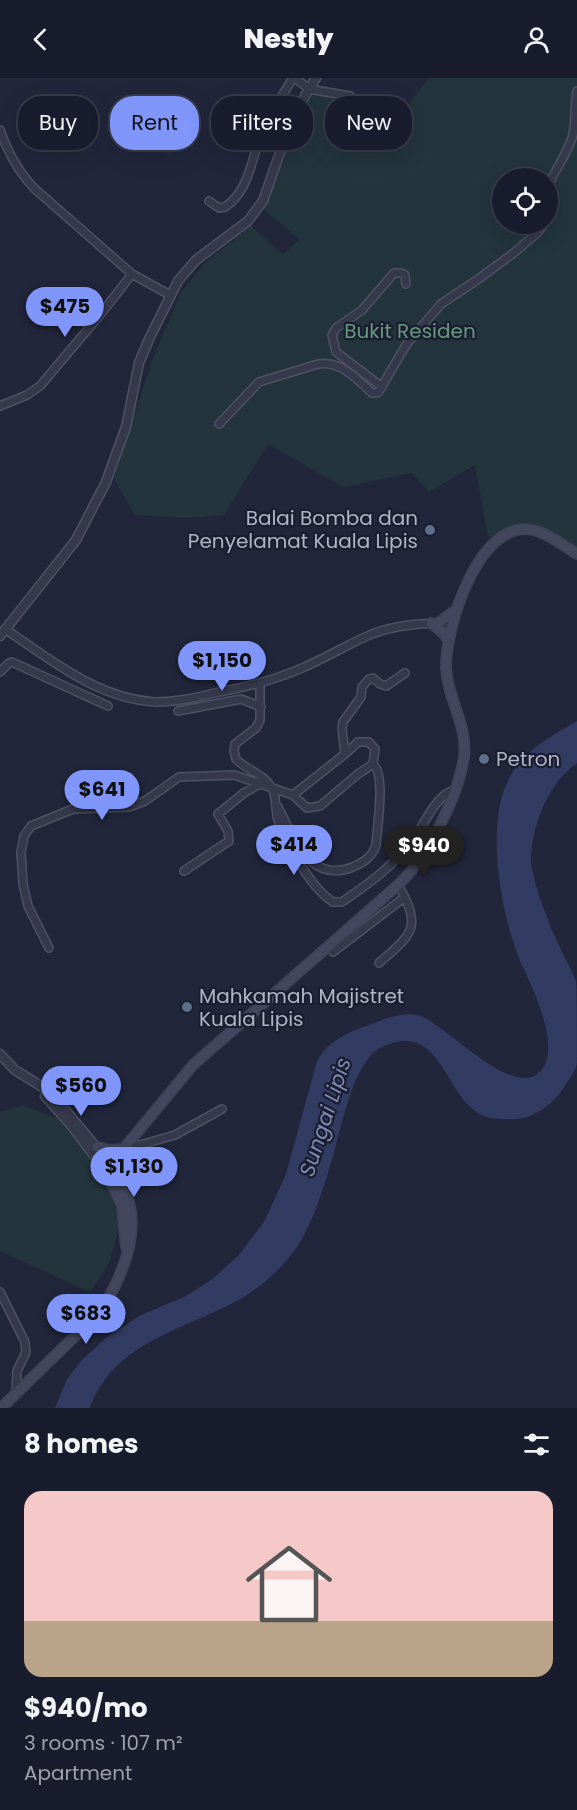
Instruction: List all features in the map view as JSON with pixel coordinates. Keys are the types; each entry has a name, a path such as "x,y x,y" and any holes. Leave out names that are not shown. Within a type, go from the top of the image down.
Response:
{"main road":[{"path":"111,1182 109,1172 111,1164 193,1065 398,885 424,854 454,790 464,757 465,744 447,677 449,641 457,609 480,559 497,541 522,529 539,532 577,554"},
{"path":"449,641 434,623 457,609"},
{"path":"97,1147 110,1150 126,1146"},
{"path":"1,1408 100,1311 112,1292 132,1238 125,1175 126,1146"},
{"path":"96,1158 111,1164 129,1202"},
{"path":"96,1158 122,1205 126,1253"}],"street":[{"path":"209,201 219,208 225,207 239,192 264,129 294,78 309,89 350,96"},
{"path":"316,78 293,120 258,210 241,227 190,265 170,295 140,363 126,427 106,482 75,540 2,633 97,687 129,698 158,702 260,684 299,670 374,634 406,625 453,623"},
{"path":"558,171 571,141 577,91"},
{"path":"0,130 22,176 56,210 132,274 170,295"},
{"path":"219,424 259,382 325,362 335,364 374,394 378,393 406,345 441,304 515,252 536,234"},
{"path":"382,387 336,352 332,335 336,328 362,310 394,273 405,275 406,284"},
{"path":"0,406 27,395 40,386 132,274"},
{"path":"0,672 12,662 108,706"},
{"path":"345,754 343,722 362,695 362,687 371,678 383,686 390,685 405,673"},
{"path":"260,684 260,720 256,728 235,744 234,751 238,762 260,776 272,788 278,818 285,837 312,881 329,899 338,902 390,867 443,796 454,790"},
{"path":"178,711 241,699 261,707"},
{"path":"276,803 300,849 311,862 327,871 339,871 356,866 370,857 376,845 380,781 374,764 375,749 369,742 358,742 293,795"},
{"path":"49,948 28,906 23,884 21,852 24,836 31,826 73,809 129,807 145,801 179,777 234,775 293,795 307,808 320,807 358,774 374,764"},
{"path":"184,871 229,841 228,831 218,814 244,793 260,784"},
{"path":"379,963 410,934 412,917 398,885"},
{"path":"333,952 405,897"},
{"path":"0,1054 15,1070 44,1088 111,1164"},
{"path":"40,1086 40,1090 96,1158"},
{"path":"126,1146 140,1145 174,1135 222,1109"},
{"path":"0,1292 25,1342 26,1352 17,1371 16,1393"}],"green space":[{"name":"Bukit Residen","path":"429,78 577,78 577,551 529,523 488,538 475,465 429,492 411,473 343,487 268,444 224,515 186,518 135,515 114,479 152,361 180,294 204,264 251,226 283,254 299,239 264,210 288,150 313,150 313,94 335,95 325,96 325,150 412,150 412,100"},
{"path":"154,150 171,150 171,153"},
{"path":"23,1105 62,1120 104,1173 121,1208 118,1233 109,1263 90,1292 0,1251 0,1112"}],"water":[{"name":"Sungai Lipis","path":"577,721 577,763 561,778 545,802 535,828 531,854 534,880 554,935 576,981 577,1062 559,1095 535,1114 524,1118 488,1117 469,1105 430,1051 417,1043 402,1041 382,1047 371,1055 354,1086 315,1212 302,1239 284,1264 260,1286 242,1298 150,1342 131,1354 114,1369 101,1386 90,1408 55,1408 67,1379 82,1360 107,1337 141,1315 186,1296 211,1280 238,1256 264,1222 286,1174 317,1061 325,1049 337,1040 356,1029 406,1014 420,1016 432,1023 503,1072 520,1078 534,1076 545,1064 548,1054 546,1028 514,945 502,896 498,870 498,818 503,795 517,766 540,744"}],"place":[{"name":"Balai Bomba dan Penyelamat Kuala Lipis","path":"430,530"},
{"name":"Petron","path":"484,759"},
{"name":"Mahkamah Majistret Kuala Lipis","path":"187,1007"}]}
